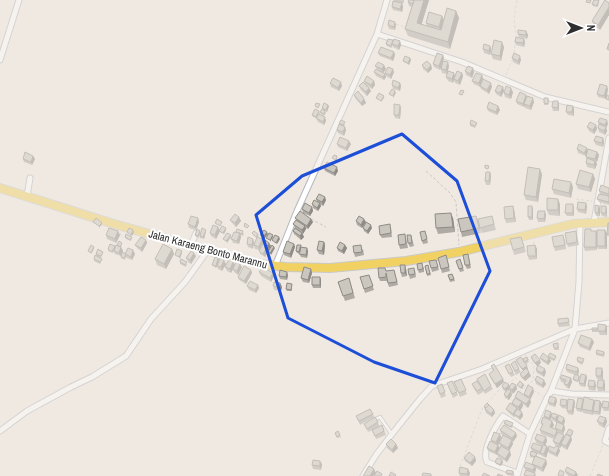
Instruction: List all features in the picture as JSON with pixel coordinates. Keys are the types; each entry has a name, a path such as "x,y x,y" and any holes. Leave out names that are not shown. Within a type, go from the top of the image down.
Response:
{"main road":[{"name":"Jalan Karaeng Bonto Marannu","path":"0,188 114,224 250,262 275,266 321,268 406,261 459,252 580,223 609,222"}],"street":[{"path":"0,60 20,0"},
{"path":"275,266 297,211 377,34 387,0"},
{"path":"377,34 462,62 545,97 609,112"},
{"path":"594,222 609,138"},
{"path":"27,196 30,178"},
{"path":"530,434 503,416 492,433 485,458 487,462 517,474 530,434 547,398 552,391 575,330 579,282 580,223"},
{"path":"191,245 196,233"},
{"path":"0,431 27,410 59,392 92,377 126,356 151,319 185,282 208,250"},
{"path":"363,476 376,455 392,434 432,386 482,369 575,330 609,323"},
{"path":"552,391 572,394 609,395"},
{"path":"607,442 609,428"}],"lane":[{"path":"370,422 380,417 392,434"},
{"path":"381,427 386,425"}],"path":[{"path":"514,53 516,35 514,19 517,0"},
{"path":"394,23 405,27"},
{"path":"505,80 512,60"},
{"path":"353,88 364,97"},
{"path":"426,171 450,193 456,202 459,252"},
{"path":"576,199 597,202"},
{"path":"308,218 326,228"},
{"path":"511,405 518,393 533,381 534,366 522,351"},
{"path":"460,476 459,469 482,409 500,388 516,378 526,386"},
{"path":"533,390 547,398"},
{"path":"590,476 607,442"},
{"path":"390,476 393,471"}],"highlighted area":[{"path":"402,134 457,181 490,271 435,383 374,362 288,318 256,215 302,176"}],"building":[{"path":"409,0 414,0 413,4 408,2"},
{"path":"414,0 424,0 417,23 441,30 447,8 456,11 448,42 405,29"},
{"path":"587,0 591,0 590,3 586,2"},
{"path":"594,0 599,0 597,6 592,4"},
{"path":"605,0 609,3 609,7 598,25 592,21"},
{"path":"393,1 402,3 400,9 392,7"},
{"path":"429,12 442,16 439,27 426,23"},
{"path":"389,20 395,22 394,27 388,25"},
{"path":"518,30 526,31 526,35 518,34"},
{"path":"516,37 524,39 523,43 515,42"},
{"path":"388,39 393,40 391,46 386,44"},
{"path":"394,39 400,41 398,46 392,44"},
{"path":"494,40 502,42 500,56 491,54"},
{"path":"484,44 490,46 489,51 483,49"},
{"path":"381,47 394,52 391,58 378,53"},
{"path":"437,53 443,55 439,66 433,64"},
{"path":"514,53 520,56 518,61 512,58"},
{"path":"405,56 410,58 408,63 403,61"},
{"path":"427,61 431,65 427,70 422,65"},
{"path":"443,61 448,62 446,70 441,69"},
{"path":"378,62 384,65 382,69 375,66"},
{"path":"468,66 473,68 470,74 465,71"},
{"path":"388,67 393,69 390,75 385,73"},
{"path":"376,69 385,74 383,77 374,72"},
{"path":"448,71 454,73 452,79 446,77"},
{"path":"457,71 462,73 458,81 454,79"},
{"path":"476,73 482,75 479,83 472,81"},
{"path":"367,76 374,81 371,85 364,81"},
{"path":"333,78 341,82 338,88 330,83"},
{"path":"483,79 491,83 487,90 480,86"},
{"path":"393,80 400,83 398,88 392,85"},
{"path":"363,82 369,88 366,92 359,86"},
{"path":"600,84 607,86 604,96 597,94"},
{"path":"498,85 503,87 500,93 495,91"},
{"path":"506,86 511,88 509,95 504,93"},
{"path":"392,89 395,91 393,96 389,94"},
{"path":"461,90 464,91 462,95 459,94"},
{"path":"358,91 364,99 361,103 354,95"},
{"path":"520,92 526,95 523,104 516,101"},
{"path":"379,93 384,96 381,101 376,98"},
{"path":"607,95 609,96 609,100 606,99"},
{"path":"527,96 533,98 530,106 524,104"},
{"path":"544,98 548,98 548,104 544,103"},
{"path":"553,101 558,101 558,108 552,107"},
{"path":"489,102 498,106 496,112 487,108"},
{"path":"316,103 320,104 318,108 315,106"},
{"path":"324,103 328,105 326,110 322,108"},
{"path":"394,104 400,105 399,115 394,115"},
{"path":"567,105 573,106 572,112 566,112"},
{"path":"315,109 319,111 316,117 312,115"},
{"path":"322,109 325,111 324,114 320,112"},
{"path":"319,114 325,117 323,122 316,118"},
{"path":"600,118 607,120 605,125 598,122"},
{"path":"341,120 345,122 343,125 339,123"},
{"path":"471,120 477,123 475,126 470,124"},
{"path":"590,122 596,125 593,130 587,127"},
{"path":"339,124 345,127 343,132 337,130"},
{"path":"599,124 606,127 604,131 598,128"},
{"path":"596,136 603,138 602,143 594,141"},
{"path":"340,137 349,141 346,148 337,144"},
{"path":"579,144 587,148 584,153 577,149"},
{"path":"588,149 597,152 595,159 586,157"},
{"path":"25,152 33,156 31,162 23,159"},
{"path":"334,155 337,156 336,160 332,158"},
{"path":"587,158 595,161 594,165 586,163"},
{"path":"327,162 337,167 334,173 324,168"},
{"path":"485,165 489,166 488,169 485,168"},
{"path":"528,167 540,169 536,197 524,195"},
{"path":"580,170 593,174 589,187 576,184"},
{"path":"486,172 490,172 489,181 485,181"},
{"path":"554,179 571,182 569,193 552,189"},
{"path":"601,185 609,188 609,194 599,191"},
{"path":"319,194 325,197 322,202 316,199"},
{"path":"599,194 609,196 609,202 597,199"},
{"path":"547,198 558,199 558,210 547,210"},
{"path":"314,200 320,203 317,208 312,204"},
{"path":"578,202 586,203 585,210 577,209"},
{"path":"305,203 312,207 309,213 302,209"},
{"path":"566,204 573,204 573,213 565,213"},
{"path":"595,205 599,206 598,213 595,213"},
{"path":"513,206 514,218 505,219 504,207"},
{"path":"528,206 532,206 532,217 528,217"},
{"path":"601,206 606,206 606,213 601,213"},
{"path":"300,211 311,219 307,226 295,218"},
{"path":"538,211 545,211 544,219 537,218"},
{"path":"451,213 453,227 436,228 435,214"},
{"path":"235,214 239,217 235,223 230,220"},
{"path":"191,216 198,218 195,227 188,224"},
{"path":"359,216 364,219 361,225 356,221"},
{"path":"476,216 479,228 461,232 458,219"},
{"path":"492,216 494,224 480,228 478,219"},
{"path":"96,218 102,223 99,226 93,222"},
{"path":"217,219 222,222 220,226 215,223"},
{"path":"296,220 305,226 302,230 293,224"},
{"path":"366,222 371,225 367,231 363,228"},
{"path":"245,223 249,226 247,228 244,226"},
{"path":"608,223 609,235 607,235"},
{"path":"390,224 391,233 380,235 379,226"},
{"path":"213,225 218,227 215,235 210,233"},
{"path":"222,226 226,228 223,233 219,231"},
{"path":"109,228 118,231 115,239 106,235"},
{"path":"129,228 133,230 131,235 127,232"},
{"path":"202,228 206,230 203,237 200,236"},
{"path":"295,228 302,233 300,236 293,231"},
{"path":"197,229 200,231 198,236 195,235"},
{"path":"237,229 243,231 242,234 236,232"},
{"path":"585,229 596,231 596,247 584,247"},
{"path":"264,230 267,232 263,237 260,235"},
{"path":"597,230 605,230 605,246 597,246"},
{"path":"254,231 258,234 256,237 252,233"},
{"path":"425,231 427,239 422,241 420,232"},
{"path":"576,231 577,242 567,244 565,233"},
{"path":"234,232 240,233 237,241 231,239"},
{"path":"227,233 231,235 226,241 223,239"},
{"path":"269,233 273,235 270,240 266,238"},
{"path":"126,234 132,237 130,240 125,237"},
{"path":"405,234 406,244 399,245 398,235"},
{"path":"275,235 279,237 276,243 272,240"},
{"path":"407,235 411,235 412,243 408,243"},
{"path":"563,235 565,245 554,247 552,237"},
{"path":"141,237 146,240 141,248 135,245"},
{"path":"248,237 253,239 252,245 247,244"},
{"path":"257,237 262,239 259,247 254,245"},
{"path":"521,237 524,247 513,250 510,239"},
{"path":"265,240 269,243 263,254 259,251"},
{"path":"119,241 122,243 120,247 117,245"},
{"path":"287,241 294,244 290,254 283,252"},
{"path":"319,241 324,242 322,251 317,250"},
{"path":"340,242 345,245 342,251 337,248"},
{"path":"110,244 115,246 112,252 108,249"},
{"path":"163,244 172,249 164,264 155,259"},
{"path":"91,245 94,247 91,253 88,251"},
{"path":"116,245 121,247 119,253 114,251"},
{"path":"272,245 274,247 270,253 268,252"},
{"path":"297,245 301,245 300,252 296,251"},
{"path":"361,245 362,252 354,253 353,246"},
{"path":"535,245 536,256 528,256 527,246"},
{"path":"300,247 307,248 306,255 299,254"},
{"path":"128,248 133,250 131,257 125,254"},
{"path":"98,249 103,252 101,256 96,254"},
{"path":"177,249 182,251 179,257 175,255"},
{"path":"191,251 194,253 190,260 186,258"},
{"path":"122,252 126,254 124,258 121,257"},
{"path":"468,254 470,265 465,265 463,255"},
{"path":"95,255 102,259 100,262 94,259"},
{"path":"446,255 449,267 441,269 438,258"},
{"path":"215,257 218,258 216,266 212,265"},
{"path":"220,258 224,260 221,267 217,266"},
{"path":"181,259 187,262 185,265 180,262"},
{"path":"229,259 233,262 230,269 225,267"},
{"path":"460,259 463,268 459,269 456,261"},
{"path":"436,260 438,267 431,268 429,261"},
{"path":"236,262 240,264 237,271 233,269"},
{"path":"422,263 423,269 418,270 417,264"},
{"path":"400,265 405,265 405,273 401,273"},
{"path":"428,265 430,274 427,274 425,266"},
{"path":"244,266 251,270 244,281 238,277"},
{"path":"263,267 273,273 270,278 259,272"},
{"path":"304,267 311,269 308,280 301,278"},
{"path":"378,268 385,268 386,271 394,270 397,282 388,283 386,273 386,277 379,278"},
{"path":"414,268 415,274 409,275 408,269"},
{"path":"280,270 287,272 286,277 279,276"},
{"path":"452,274 454,279 450,280 448,275"},
{"path":"369,275 373,286 364,289 360,277"},
{"path":"312,277 320,277 320,285 312,285"},
{"path":"349,278 353,293 343,296 338,282"},
{"path":"250,281 258,285 255,290 247,286"},
{"path":"274,282 280,283 279,288 273,286"},
{"path":"287,283 292,284 291,290 286,289"},
{"path":"568,318 569,322 558,324 558,319"},
{"path":"598,324 606,325 605,331 598,331"},
{"path":"581,335 592,339 589,348 578,343"},
{"path":"558,343 558,348 554,348 553,344"},
{"path":"597,350 604,352 603,355 596,353"},
{"path":"543,353 549,358 547,362 540,358"},
{"path":"550,353 556,356 554,360 548,356"},
{"path":"535,354 540,360 535,363 531,357"},
{"path":"521,357 527,366 522,369 516,360"},
{"path":"527,357 528,360 524,362 523,359"},
{"path":"578,357 584,359 582,363 577,360"},
{"path":"515,361 519,369 515,371 511,364"},
{"path":"494,364 503,379 495,384 489,374 494,370 491,366"},
{"path":"509,364 513,372 509,374 505,366"},
{"path":"567,364 578,368 577,372 566,369"},
{"path":"538,365 545,369 542,373 536,370"},
{"path":"526,368 529,372 523,378 520,374"},
{"path":"596,368 602,368 601,376 596,376"},
{"path":"485,374 491,386 484,391 477,379"},
{"path":"575,374 579,376 578,381 573,379"},
{"path":"581,374 586,375 584,384 579,383"},
{"path":"562,375 571,378 568,385 564,384 566,380 560,378"},
{"path":"537,376 544,380 542,385 535,380"},
{"path":"461,379 466,390 459,393 454,382"},
{"path":"589,380 595,381 594,387 588,386"},
{"path":"598,380 604,380 603,388 597,387"},
{"path":"452,381 457,392 452,394 447,383"},
{"path":"477,381 482,388 477,391 472,384"},
{"path":"520,381 523,384 521,388 517,385"},
{"path":"505,382 509,385 505,389 502,386"},
{"path":"512,383 516,385 512,390 509,387"},
{"path":"442,384 445,392 440,394 437,386"},
{"path":"528,385 533,388 529,397 524,394"},
{"path":"508,389 511,391 507,397 504,394"},
{"path":"518,391 530,399 526,404 515,397"},
{"path":"550,396 556,398 554,404 548,402"},
{"path":"584,397 594,400 592,411 582,409"},
{"path":"515,398 522,402 518,407 512,403"},
{"path":"578,398 583,399 581,409 576,408"},
{"path":"561,399 567,400 566,406 560,405"},
{"path":"568,399 574,400 572,411 567,411"},
{"path":"595,400 600,401 599,412 593,411"},
{"path":"603,401 609,402 608,408 602,407"},
{"path":"487,403 489,405 486,408 484,407"},
{"path":"510,403 517,408 513,414 506,409"},
{"path":"489,405 494,410 491,414 485,409"},
{"path":"370,409 373,414 359,421 356,416"},
{"path":"517,409 522,412 519,417 514,414"},
{"path":"546,410 551,412 549,418 544,416"},
{"path":"553,413 558,415 555,419 551,416"},
{"path":"559,415 564,418 562,423 557,420"},
{"path":"600,416 606,418 603,424 597,421"},
{"path":"375,417 378,422 367,429 364,424"},
{"path":"543,417 552,421 550,427 557,430 555,436 540,430 543,424 541,423"},
{"path":"506,420 513,423 511,427 504,423"},
{"path":"557,422 564,425 562,431 555,428"},
{"path":"382,425 384,431 375,436 372,430"},
{"path":"504,425 516,433 512,438 500,430"},
{"path":"569,429 573,431 571,436 566,434"},
{"path":"338,431 340,435 337,437 335,433"},
{"path":"494,432 500,434 496,442 491,440"},
{"path":"558,432 564,435 559,444 553,441"},
{"path":"537,434 546,437 543,443 535,439"},
{"path":"566,434 571,437 566,446 561,444"},
{"path":"503,435 512,440 508,448 499,443"},
{"path":"391,439 396,444 392,450 386,444"},
{"path":"490,441 498,445 495,452 487,448"},
{"path":"533,443 542,446 540,452 531,448"},
{"path":"543,445 547,446 544,454 540,453"},
{"path":"501,446 510,451 505,459 497,453"},
{"path":"549,446 554,448 556,446 559,447 556,454 548,450"},
{"path":"531,451 537,453 535,457 530,455"},
{"path":"469,452 475,457 470,463 464,458"},
{"path":"535,456 546,460 542,468 532,464"},
{"path":"497,458 502,460 500,465 495,462"},
{"path":"313,460 320,461 320,466 312,465"},
{"path":"526,462 535,466 533,470 524,467"},
{"path":"369,466 374,469 370,476 363,476"},
{"path":"460,467 468,469 467,474 459,473"},
{"path":"567,467 576,472 574,476 565,471"},
{"path":"507,470 513,471 513,474 506,473"},
{"path":"526,470 535,473 534,476 524,475"},
{"path":"560,470 564,472 563,476 558,475"},
{"path":"377,471 382,474 381,476 374,476"},
{"path":"391,472 396,475 389,476"},
{"path":"423,473 431,474 431,476 422,476"},
{"path":"484,473 490,476 482,476"}]}
